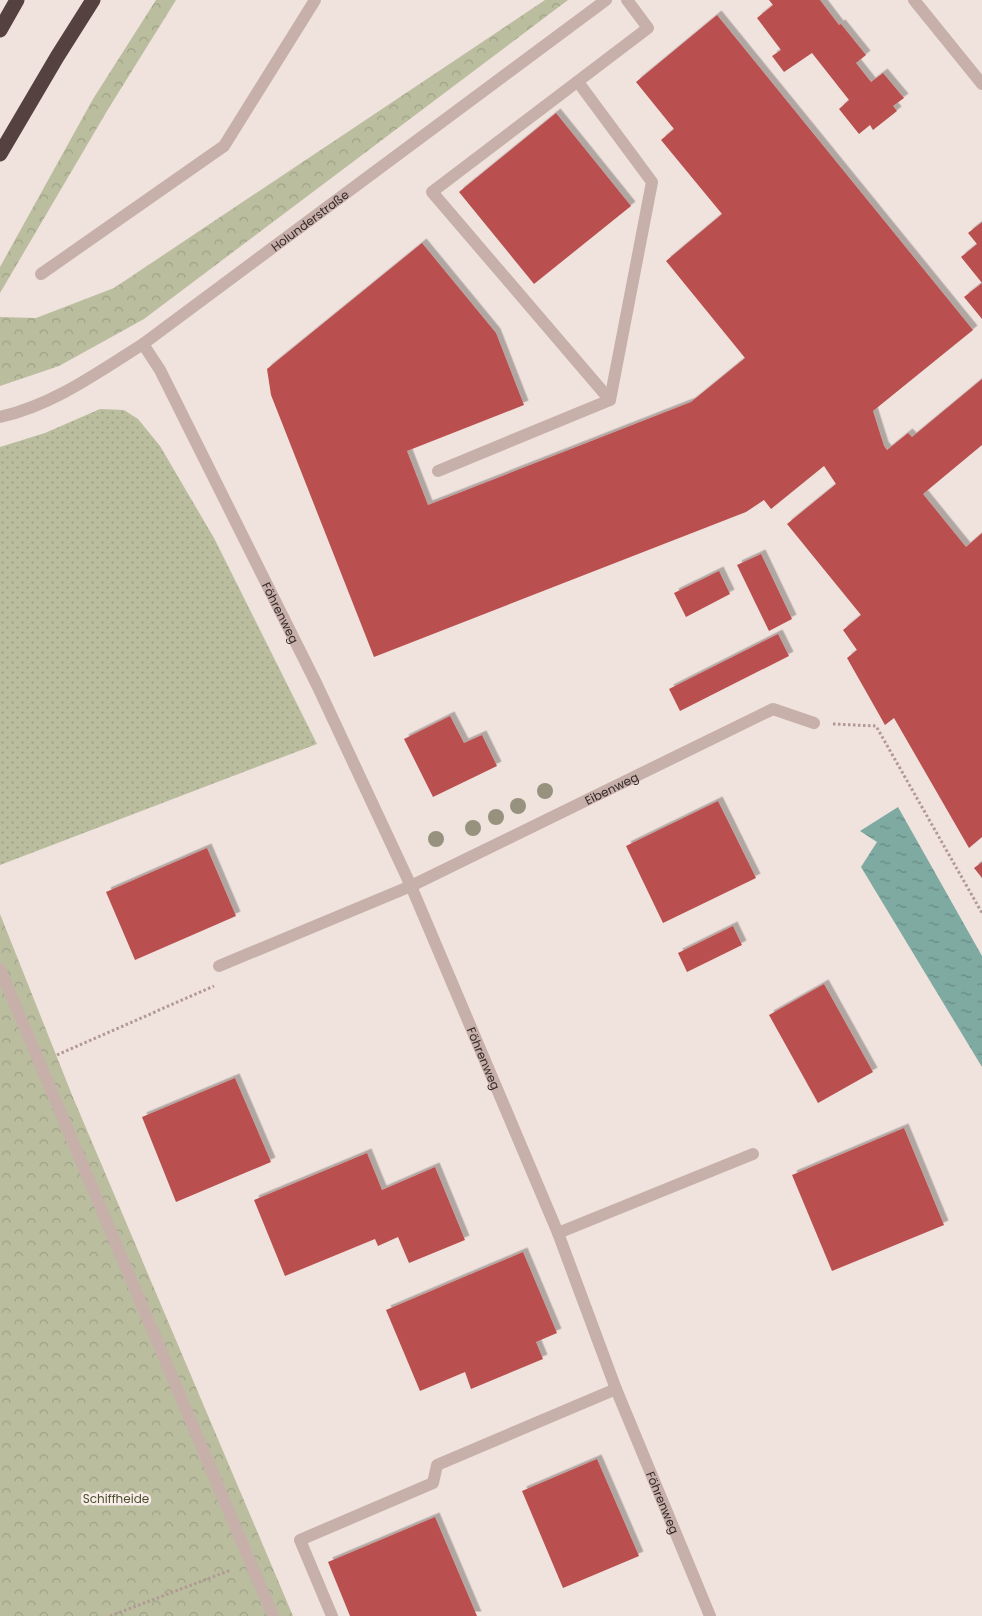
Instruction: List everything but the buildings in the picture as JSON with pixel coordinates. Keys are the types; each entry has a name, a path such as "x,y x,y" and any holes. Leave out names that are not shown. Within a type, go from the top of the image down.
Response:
{"highway":[{"path":"0,30 18,0"},
{"path":"0,154 93,0"}],"street":[{"path":"41,274 224,146 315,0"},
{"name":"Holunderstraße","path":"0,417 20,412 68,392 143,344 606,0"},
{"path":"610,400 432,192 648,28 627,0"},
{"path":"914,0 982,84"},
{"path":"578,82 652,182 610,400"},
{"name":"Föhrenweg","path":"143,344 160,370 313,676 411,886 558,1233 616,1389 710,1616"},
{"path":"438,471 610,400"},
{"name":"Eibenweg","path":"411,886 773,709 814,723"},
{"path":"219,966 411,886"},
{"path":"0,970 273,1616"},
{"path":"558,1233 753,1154"},
{"path":"332,1616 300,1540 433,1483 436,1464 616,1389"}],"path":[{"path":"814,723 876,726 982,913"},
{"path":"40,1062 216,985 219,966"},
{"path":"110,1616 251,1563"}],"green space":[{"path":"156,0 176,0 107,111 0,293 0,267 93,99"},
{"path":"545,0 568,0 144,319 59,366 0,386 0,317 36,318 114,288"},
{"path":"100,409 124,410 138,419 160,446 214,538 317,744 0,865 0,447 45,433"},
{"name":"Schiffheide","path":"0,914 72,1095 293,1616 0,1616"}],"water":[{"path":"898,807 982,956 982,1067 861,867 877,842 860,831"}]}
